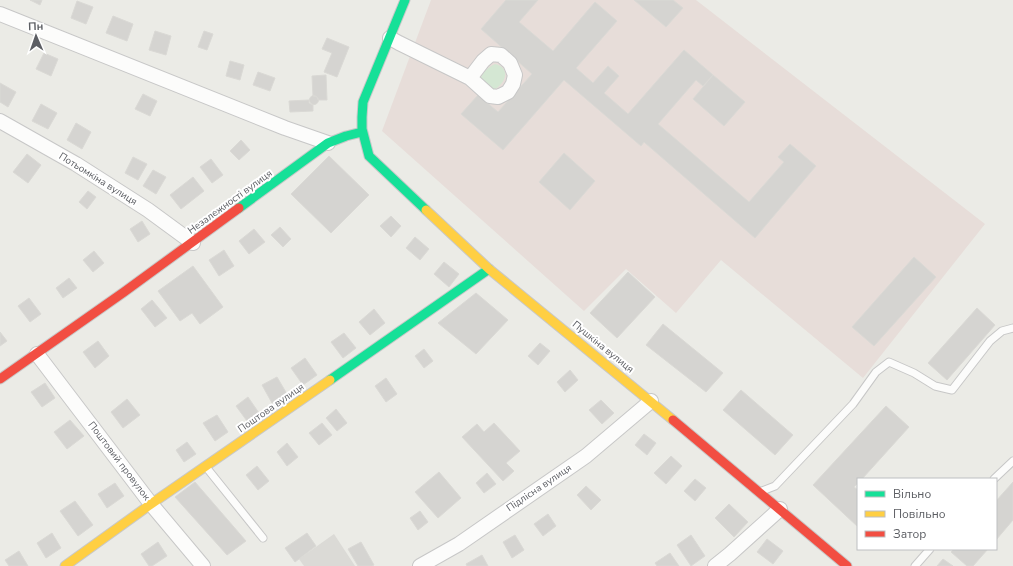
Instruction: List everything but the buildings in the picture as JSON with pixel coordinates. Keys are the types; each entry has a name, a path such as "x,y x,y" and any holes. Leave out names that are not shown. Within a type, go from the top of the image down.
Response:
{"street":[{"path":"362,132 361,117 363,102 405,0"},
{"path":"0,14 285,128 328,143"},
{"path":"390,38 399,44 470,78"},
{"name":"Потьомкіна вулиця","path":"0,121 76,164 148,210 193,243"},
{"name":"Незалежності вулиця","path":"0,379 193,243 328,143 362,132"},
{"name":"Пушкіна вулиця","path":"362,132 369,156 489,269 651,401 846,566"},
{"name":"Поштова вулиця","path":"65,566 151,504 489,269"},
{"name":"Поштовий провулок","path":"37,354 151,504 203,566"},
{"name":"Підлісна вулиця","path":"420,566 459,544 586,456 651,401"},
{"path":"715,566 780,509"}],"lane":[{"path":"760,492 775,486 853,404 876,372 889,362 914,373 935,386 952,390 990,341 1002,331 1013,328"},
{"path":"995,478 1013,461"},
{"path":"206,467 263,538"},
{"path":"915,566 929,550"}],"shaded area":[{"path":"431,0 696,0 985,224 863,378 721,260 676,313 626,269 584,311 382,131"},
{"path":"334,534 355,566 304,566 299,559"}],"green space":[{"path":"495,64 504,69 505,77 501,84 493,90 480,79 486,70"}],"traffic: fast":[{"path":"405,0 363,102 362,129 369,156 426,210"},
{"path":"239,208 328,143 362,132"},
{"path":"330,380 489,269"}],"traffic: slow":[{"path":"426,210 489,269 673,420"},
{"path":"65,566 151,504 330,380"}],"traffic: jam":[{"path":"0,379 124,292 239,208"},
{"path":"673,420 847,566"}]}
